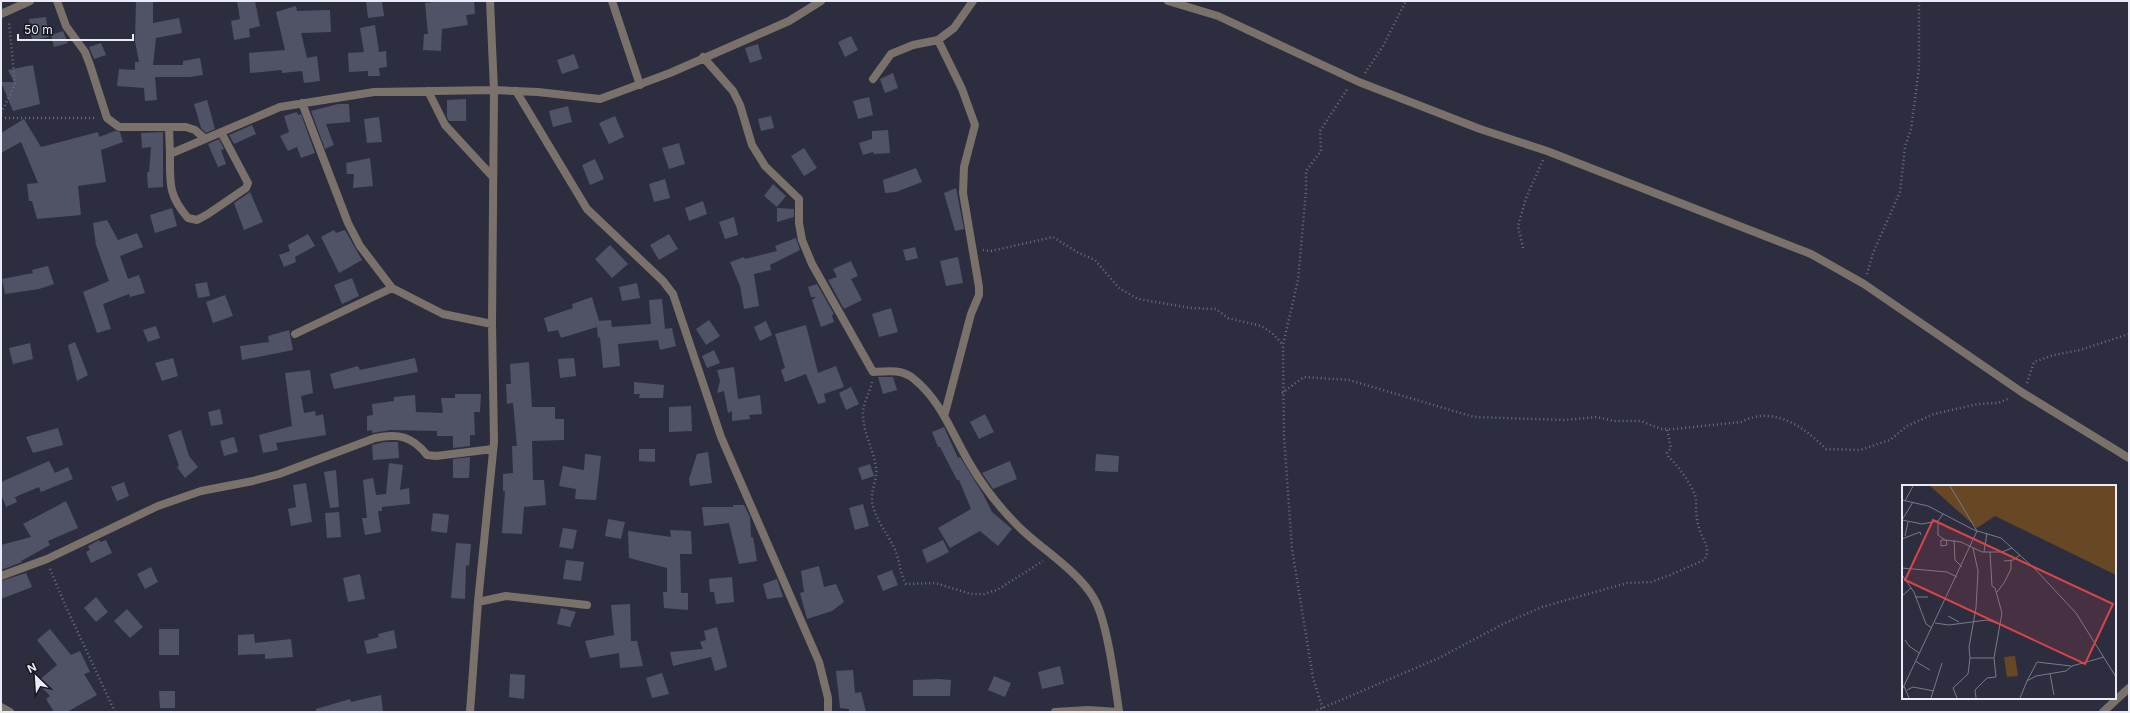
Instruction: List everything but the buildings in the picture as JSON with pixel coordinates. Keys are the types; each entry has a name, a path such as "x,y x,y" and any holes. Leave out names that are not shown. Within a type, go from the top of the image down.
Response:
{"street":[{"path":"5,12 30,1"},
{"path":"57,1 66,26 77,40 90,65 107,118 119,127 186,127 195,130 205,139"},
{"path":"470,712 478,602 493,449 492,176 494,90 490,1"},
{"path":"612,1 640,85"},
{"path":"170,154 280,107 374,92 494,90 554,93 600,99 640,85 789,20 821,1"},
{"path":"873,79 891,54 913,45 938,40 954,28 973,1"},
{"path":"1168,1 1218,16 1359,82 1480,129 1547,151 1811,254 1864,284 2023,393 2129,458"},
{"path":"938,40 962,89 975,125 964,167 963,193 978,276 979,295 971,314 944,413"},
{"path":"703,57 733,91 740,105 752,145 765,166 799,199 799,223 802,240 812,264 873,372 897,371 908,374 915,379 944,413 970,463 988,492 1017,526 1093,596 1101,613 1119,712 1055,712"},
{"path":"428,91 445,125 492,176"},
{"path":"516,91 587,209 663,281 673,294 721,437 819,662 828,698 828,712"},
{"path":"302,103 348,223 360,246 392,288 443,314 492,324"},
{"path":"169,127 170,187 173,199 188,218 197,220 246,188 248,183 221,132"},
{"path":"295,334 392,288"},
{"path":"1,576 47,560 158,506 201,491 253,482 279,474 375,438 385,436 411,439 419,444 427,454 436,456 493,449"},
{"path":"478,602 506,596 587,605"},
{"path":"2103,712 2129,688"},
{"path":"1,707 10,712"}],"path":[{"path":"1324,712 1313,678 1292,550 1282,393 1283,345 1298,280 1306,191 1306,171 1321,151 1320,131 1346,89 1359,82 1384,46 1406,1"},
{"path":"1864,284 1873,253 1900,192 1905,147 1911,129 1919,68 1918,1"},
{"path":"1,113 15,85 5,12"},
{"path":"1,118 107,118"},
{"path":"1523,248 1518,226 1526,198 1547,151"},
{"path":"973,249 991,251 1053,237 1076,252 1095,260 1119,288 1138,299 1191,308 1216,308 1228,318 1261,326 1272,333 1283,345"},
{"path":"1282,393 1304,377 1350,380 1474,417 1565,420 1598,417 1614,421 1641,421 1667,429 1741,422 1750,417 1764,415 1786,419 1806,430 1826,449 1860,450 1890,440 1907,426 1934,414 1978,404 1998,403 2023,393 2034,362 2054,355 2080,350 2129,334"},
{"path":"873,372 871,388 866,397 863,413 865,435 874,453 877,471 872,498 876,515 896,553 902,576 906,584 935,583 971,594 984,594 997,590 1051,556"},
{"path":"1313,712 1439,658 1505,623 1542,607 1628,583 1651,582 1670,576 1704,560 1708,555 1707,548 1699,528 1695,507 1696,499 1686,477 1670,458 1667,452 1671,448 1667,429"},
{"path":"47,560 66,607 115,712"}]}
